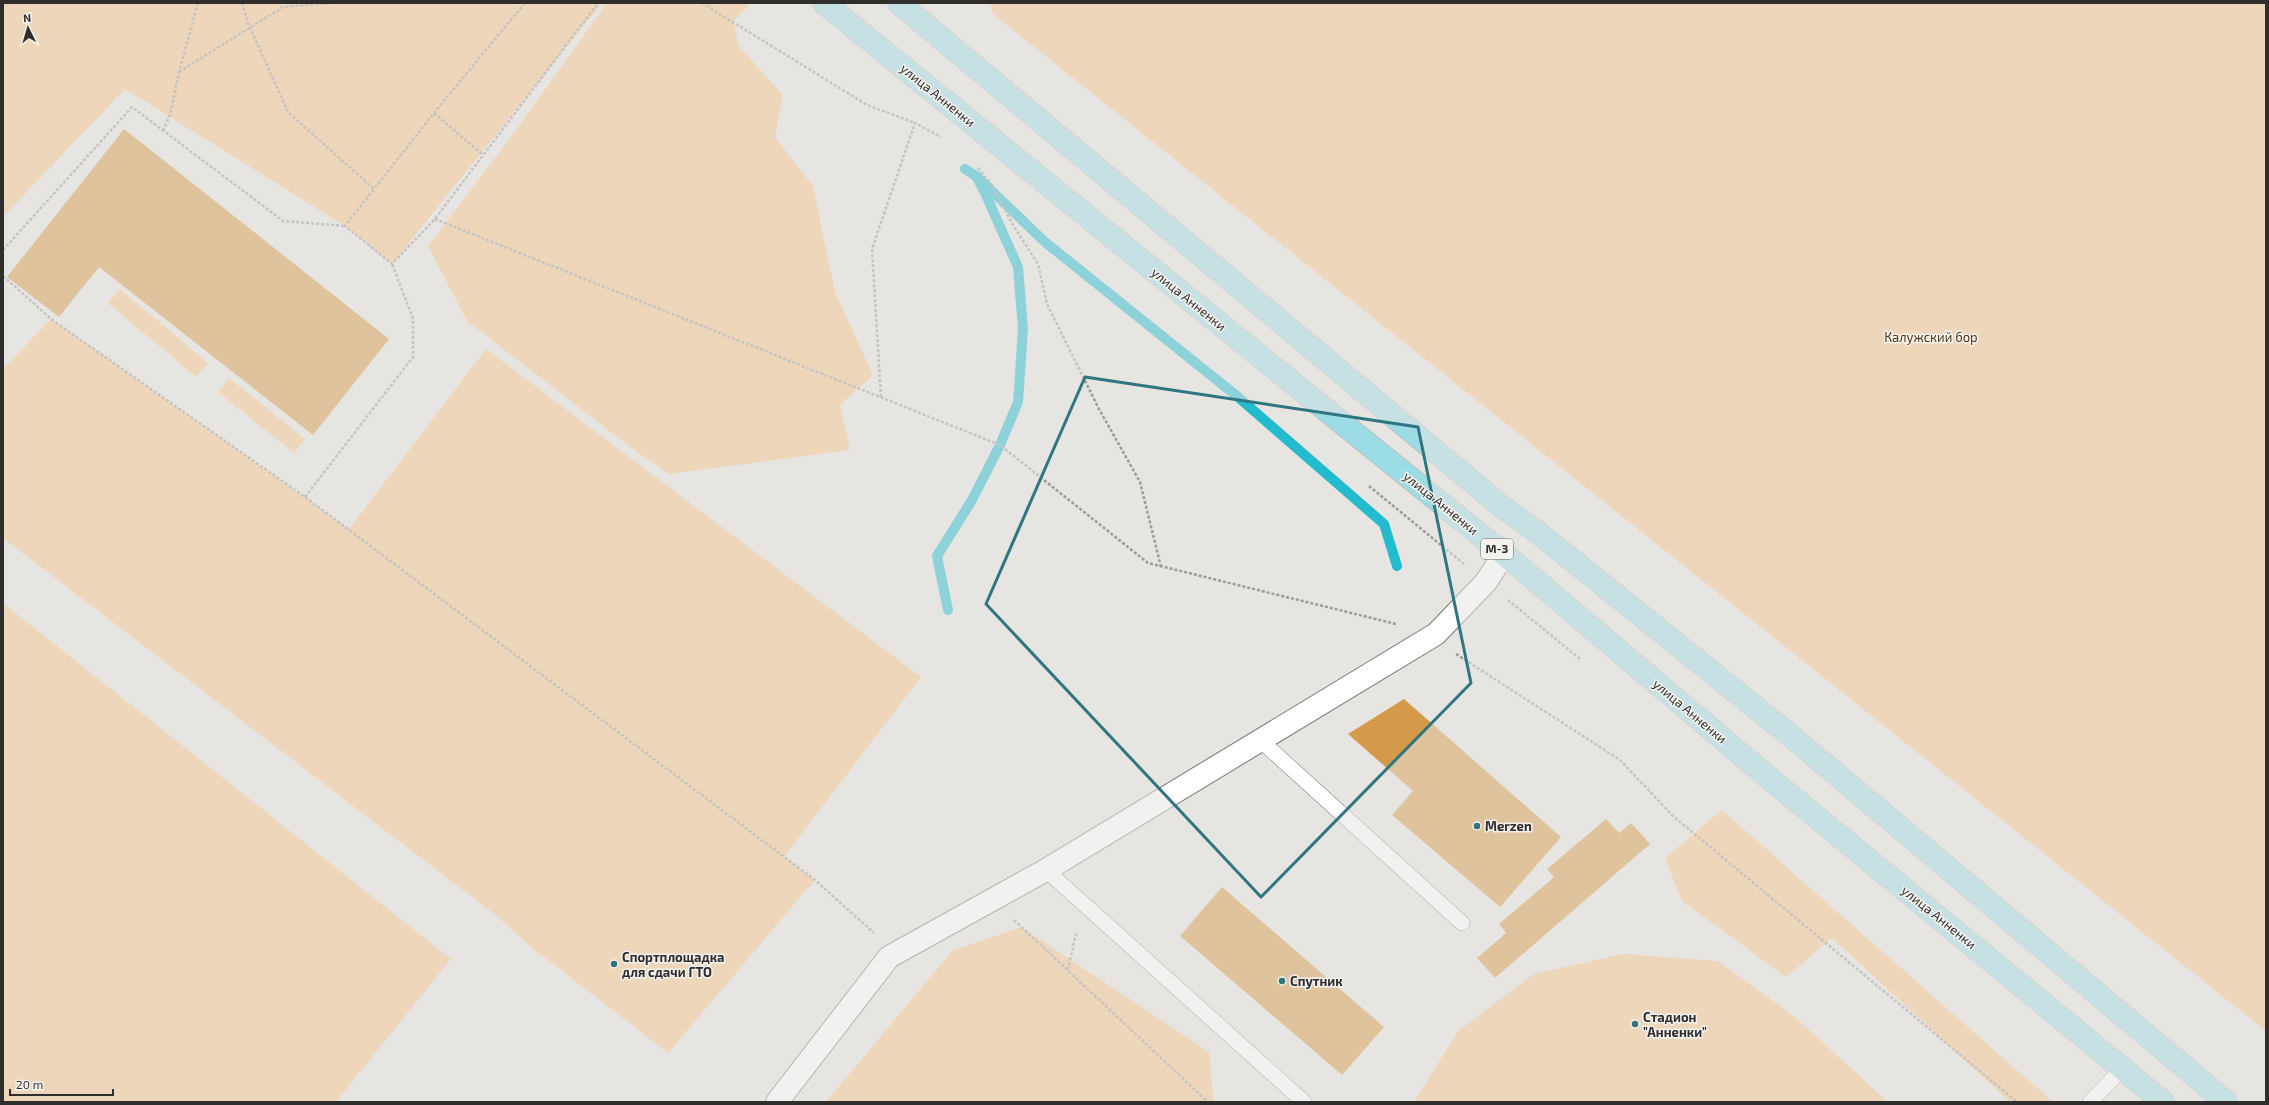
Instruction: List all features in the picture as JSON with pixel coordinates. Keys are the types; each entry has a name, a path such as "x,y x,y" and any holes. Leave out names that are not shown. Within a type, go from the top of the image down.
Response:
{"main road":[{"name":"улица Анненки","path":"824,3 1504,554 1770,779 2163,1102"},
{"path":"899,3 1501,506 1536,531 1786,732 2226,1102"}],"street":[{"path":"777,1102 889,957 1046,870 1259,739 1436,634 1486,582 1504,554"}],"lane":[{"path":"1259,739 1462,923"},
{"path":"1046,870 1304,1102"},
{"path":"2090,1102 2123,1068"}],"path":[{"path":"163,131 170,116 179,72 198,3"},
{"path":"242,3 250,28 288,112 374,189"},
{"path":"179,72 283,7 331,3"},
{"path":"345,226 434,113 525,3"},
{"path":"392,264 435,219 598,3"},
{"path":"702,3 867,105 915,123 945,141"},
{"path":"3,250 132,107 283,221 345,226 392,264 413,319 413,357 305,497"},
{"path":"434,113 483,155"},
{"path":"881,397 872,249 915,123"},
{"path":"976,165 992,185 1013,225 1038,264 1047,304 1099,409 1140,482 1161,567"},
{"path":"435,219 1000,445 1148,564 1436,634"},
{"path":"3,276 52,319 305,497 815,880 896,953"},
{"path":"1620,760 1672,816 2017,1102"},
{"path":"1008,915 1208,1102"}],"highlighted area":[{"path":"1085,377 1418,427 1471,683 1261,897 986,604"}],"green space":[{"path":"3,3 602,3 392,264 345,226 125,89 3,217"},
{"path":"607,3 751,3 734,20 738,45 783,95 775,137 813,186 835,292 873,375 840,405 850,450 669,474 629,446 467,321 428,246 508,141"},
{"name":"Калужский бор","path":"990,3 2266,3 2266,1031 993,14"},
{"path":"120,289 208,363 196,377 108,303"},
{"path":"51,319 349,529 486,349 921,677 784,857 815,880 668,1053 530,946 498,917 3,538 3,369"},
{"path":"229,378 305,439 294,453 218,392"},
{"path":"3,603 451,959 336,1102 3,1102"},
{"path":"1722,810 2053,1102 2010,1102 1832,938 1786,977 1682,901 1665,858"},
{"path":"1021,927 1209,1052 1214,1102 826,1102 952,951"},
{"name":"Стадион \"Анненки\"","path":"1623,954 1718,961 1795,1017 1888,1102 1414,1102 1458,1031 1534,974"}],"building":[{"path":"124,129 389,339 313,435 99,267 59,317 7,277"},
{"name":"Merzen","path":"1404,699 1561,837 1500,907 1392,815 1413,791 1348,734"},
{"path":"1606,819 1619,833 1631,823 1650,844 1495,978 1477,958 1506,933 1499,924 1554,877 1547,869"},
{"name":"Спутник","path":"1222,887 1384,1027 1342,1075 1180,936"}],"waterway":[{"path":"948,610 937,556 972,500 1000,445 1018,402 1023,329 1018,267 976,176 965,169"},
{"path":"976,176 1045,242 1238,397 1384,524 1397,566"}],"place":[{"name":"Merzen","path":"1477,826"},
{"name":"Спортплощадка для сдачи ГТО","path":"614,964"},
{"name":"Спутник","path":"1282,981"},
{"name":"Стадион \"Анненки\"","path":"1635,1024"}]}
